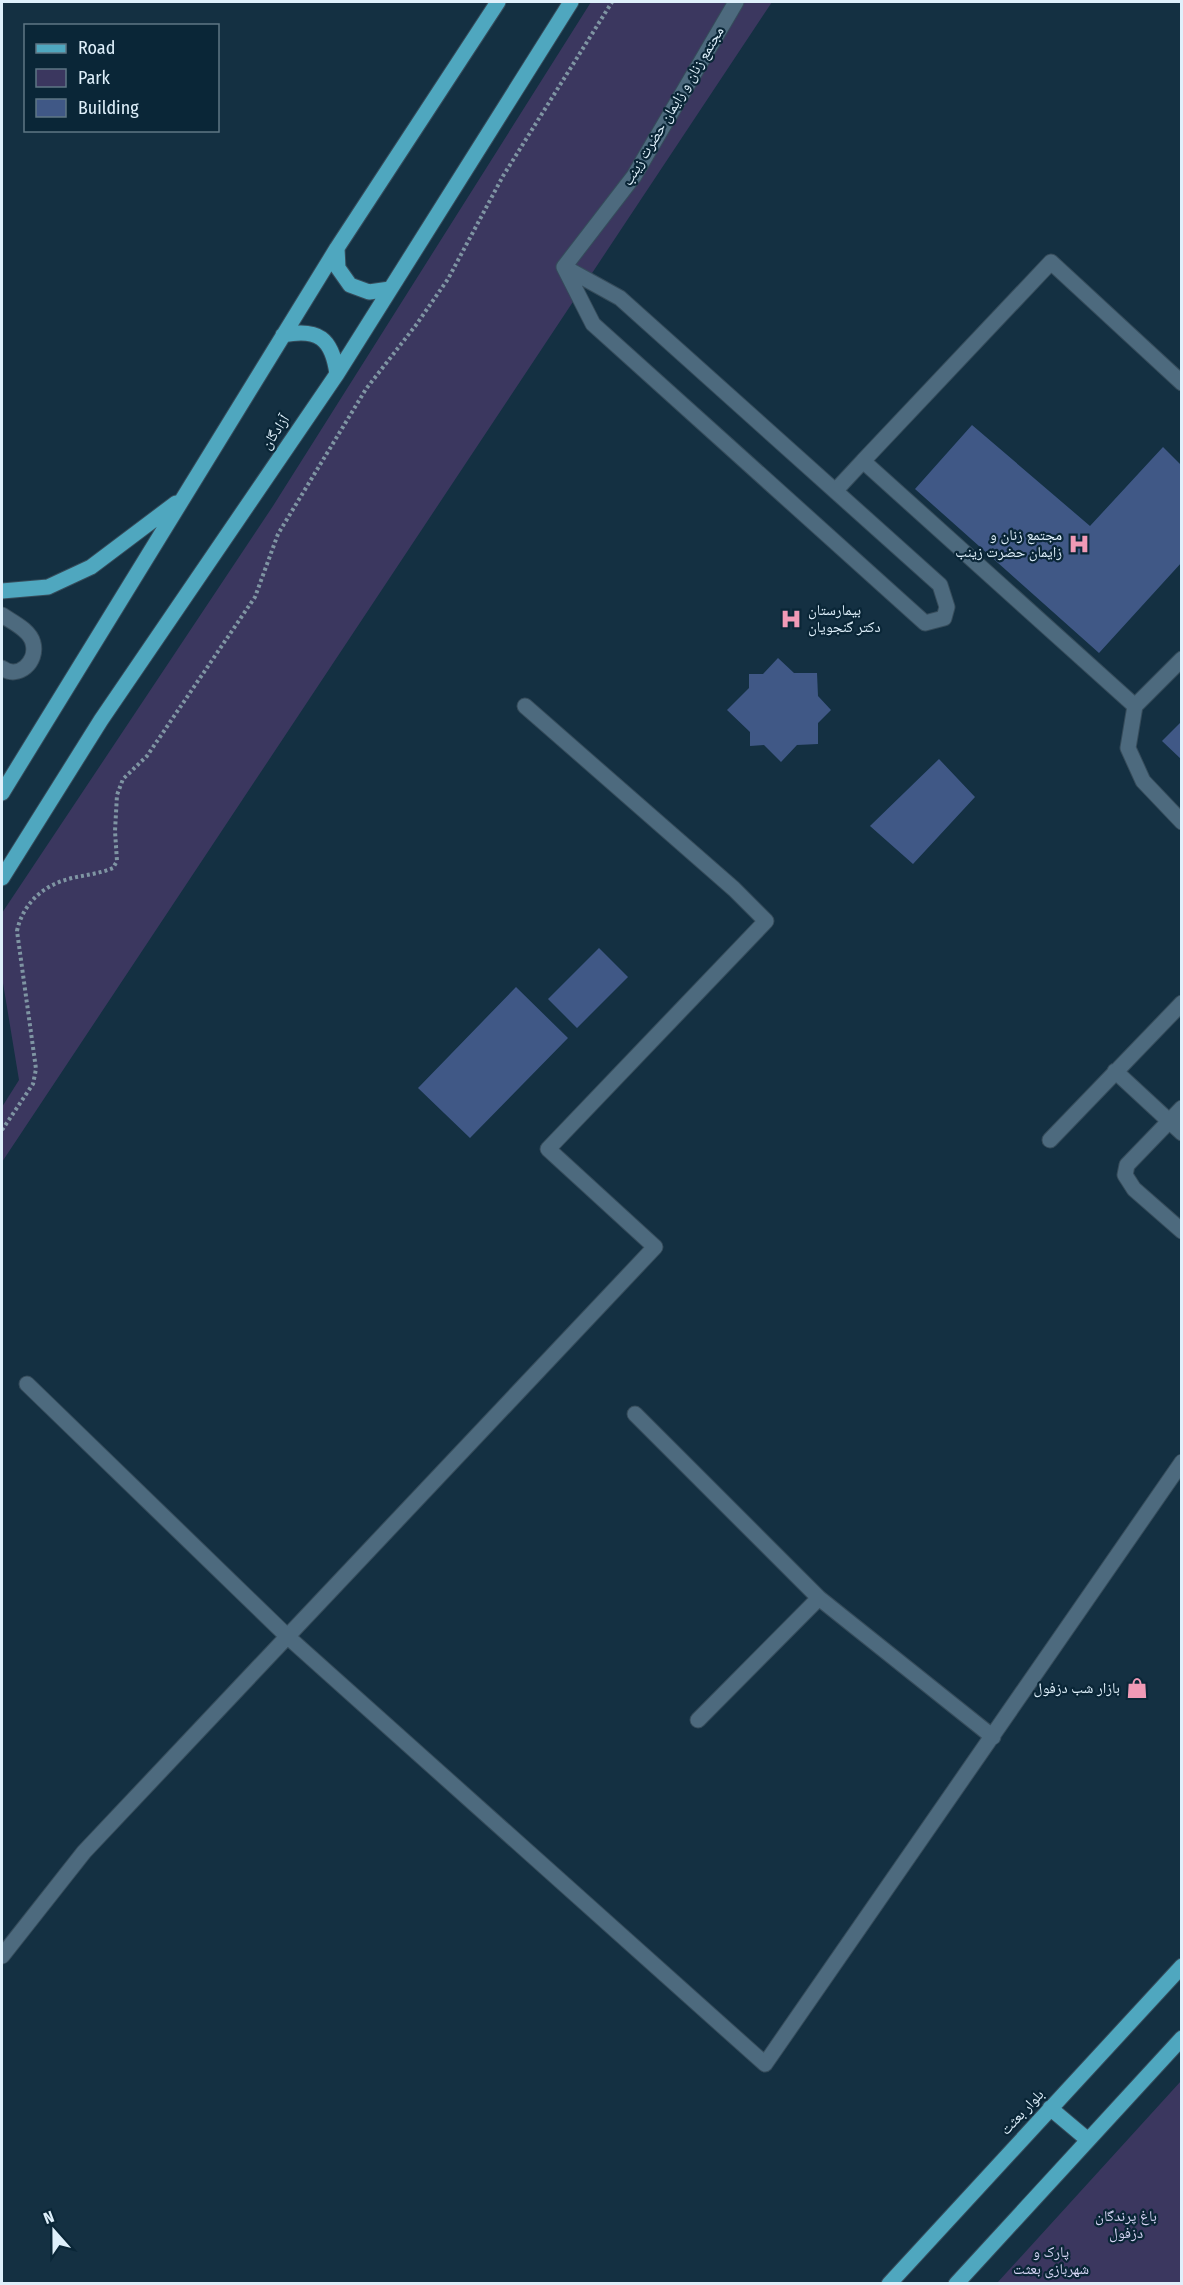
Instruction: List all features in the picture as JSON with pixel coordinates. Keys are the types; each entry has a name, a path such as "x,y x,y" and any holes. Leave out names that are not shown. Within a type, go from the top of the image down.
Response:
{"main road":[{"path":"2,793 282,335 498,2"},
{"name":"آزادگان","path":"2,878 101,720 337,374 571,2"},
{"path":"337,248 338,268 350,285 369,292 390,289"},
{"path":"282,335 303,331 321,338 334,354 337,374"},
{"path":"2,591 48,587 91,567 183,497"},
{"name":"بلوار بعثت","path":"889,2283 1182,1966"},
{"path":"957,2283 1182,2038"},
{"path":"1050,2108 1088,2140"}],"street":[{"name":"مجتمع زنان و زایمان حضرت زینب","path":"564,267 634,176 736,2"},
{"path":"836,490 1051,262 1182,383"},
{"path":"564,267 620,298 940,585 947,607 944,618 925,623 593,324 564,267"},
{"path":"863,462 1135,706"},
{"path":"2,615 26,631 33,642 34,656 29,665 20,671 7,672 2,669"},
{"path":"1182,660 1135,706 1128,748 1143,781 1182,822"},
{"path":"2,1956 84,1852 655,1247 548,1149 766,921 734,889 525,706"},
{"path":"1050,1140 1182,1003"},
{"path":"1115,1071 1182,1132"},
{"path":"1182,1108 1127,1165 1125,1175 1134,1189 1182,1232"},
{"path":"27,1384 288,1637 765,2064 1182,1462"},
{"path":"635,1414 819,1598 993,1737"},
{"path":"698,1720 819,1598"}],"path":[{"path":"2,1130 33,1084 36,1069 17,931 20,915 32,898 61,881 113,868 117,861 115,831 117,795 123,779 147,756 255,597 278,534 366,389 416,325 448,279 503,176 612,2"}],"green space":[{"path":"591,2 772,2 2,1162 2,1107 19,1080 2,977 2,913 273,506"},
{"name":"باغ پرندگان دزفول","path":"1181,2081 1181,2283 997,2283"}],"building":[{"name":"مجتمع زنان و زایمان حضرت زینب","path":"972,425 1090,526 1163,447 1182,466 1182,562 1099,653 915,489"},
{"path":"778,658 794,673 817,673 818,696 831,710 818,723 818,744 797,745 781,762 764,745 750,746 750,732 727,710 749,688 749,674 763,674"},
{"path":"1182,721 1182,760 1162,741"},
{"path":"939,759 975,797 913,864 870,826"},
{"path":"599,948 628,977 577,1028 548,999"},
{"path":"516,987 568,1038 470,1138 418,1088"}],"place":[{"name":"مجتمع زنان و زایمان حضرت زینب","path":"1079,544"},
{"name":"بیمارستان دکتر گنجویان","path":"791,619"},
{"name":"بازار شب دزفول","path":"1137,1688"}],"park label":[{"name":"پارک و شهربازی بعثت","path":"1051,2260"}]}
